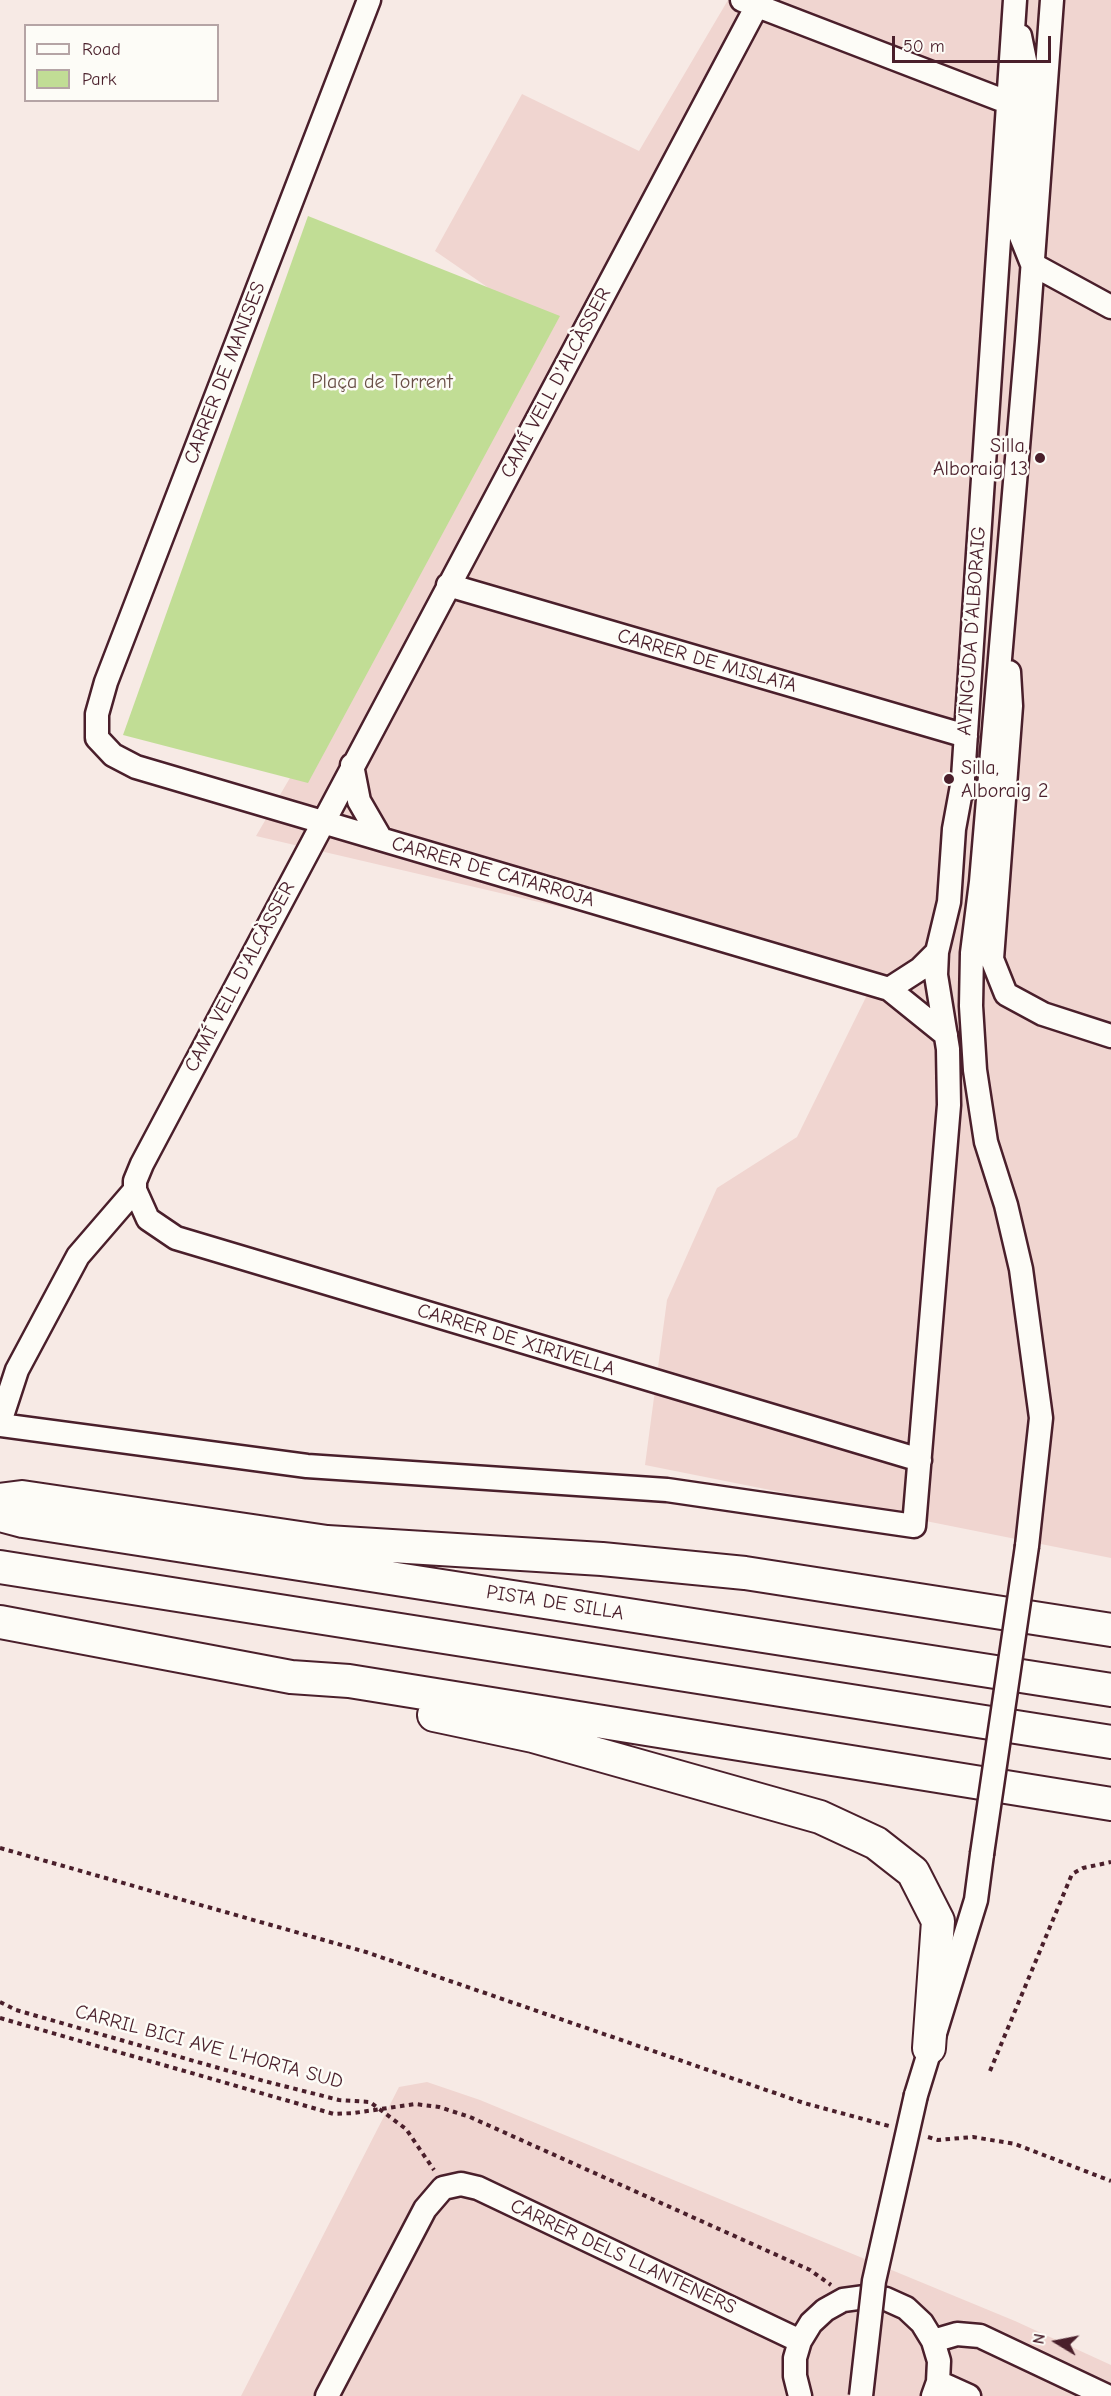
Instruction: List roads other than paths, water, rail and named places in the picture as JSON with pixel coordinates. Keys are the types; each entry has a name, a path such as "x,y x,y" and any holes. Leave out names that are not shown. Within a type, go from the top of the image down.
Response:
{"highway":[{"path":"0,1500 22,1497 327,1542 602,1559 745,1573 1111,1630"},
{"name":"PISTA DE SILLA","path":"0,1515 1111,1690"},
{"path":"0,1567 1111,1742"},
{"path":"0,1622 291,1677 349,1681 1111,1804"},
{"path":"291,1677 345,1697 533,1736 820,1818 876,1843 913,1872 938,1921 929,2048"}],"street":[{"name":"CARRER DE MANISES","path":"103,747 97,738 95,727 106,682 369,0"},
{"name":"AVINGUDA D’ALBORAIG","path":"972,953 981,882 1052,0"},
{"path":"753,2 1007,102"},
{"name":"CAMÍ VELL D'ALCÀSSER","path":"135,1190 138,1173 753,2"},
{"name":"AVINGUDA D’ALBORAIG","path":"1015,7 1027,70 1018,229 1032,264"},
{"name":"AVINGUDA D’ALBORAIG","path":"972,953 960,885 963,780 1015,7"},
{"path":"1032,264 1111,306"},
{"name":"CARRER DE MISLATA","path":"448,585 966,736"},
{"path":"1003,601 1011,706 992,959 1006,994 1042,1014 1111,1036"},
{"name":"CARRER DE CATARROJA","path":"103,747 113,755 136,766 888,989 946,1035"},
{"path":"352,765 359,801 381,839"},
{"path":"135,1190 78,1256 17,1370 0,1423 307,1466 667,1490 914,1526 948,1116 946,1035 937,991 937,952 949,902 954,829 963,780"},
{"path":"888,989 921,969 937,952"},
{"path":"861,2396 874,2282 916,2095 976,1900 1027,1546 1041,1418 1021,1269 1006,1205 986,1142 975,1070 971,1006 972,953"},
{"name":"CARRER DE XIRIVELLA","path":"135,1190 148,1219 176,1238 920,1460"},
{"name":"CARRER DELS LLANTENERS","path":"327,2396 425,2209 443,2188 461,2184 477,2188 800,2341"},
{"path":"800,2396 795,2376 795,2358 800,2341 811,2324 825,2310 843,2300 865,2297 886,2299 906,2308 922,2323 933,2341 939,2361 936,2389 969,2396"},
{"path":"933,2341 957,2334 980,2336 1107,2396"}],"place":[{"name":"Silla, Alboraig 13","path":"1040,458"},
{"name":"Silla, Alboraig 2","path":"949,779"}],"park label":[{"name":"Plaça de Torrent","path":"382,382"}]}
